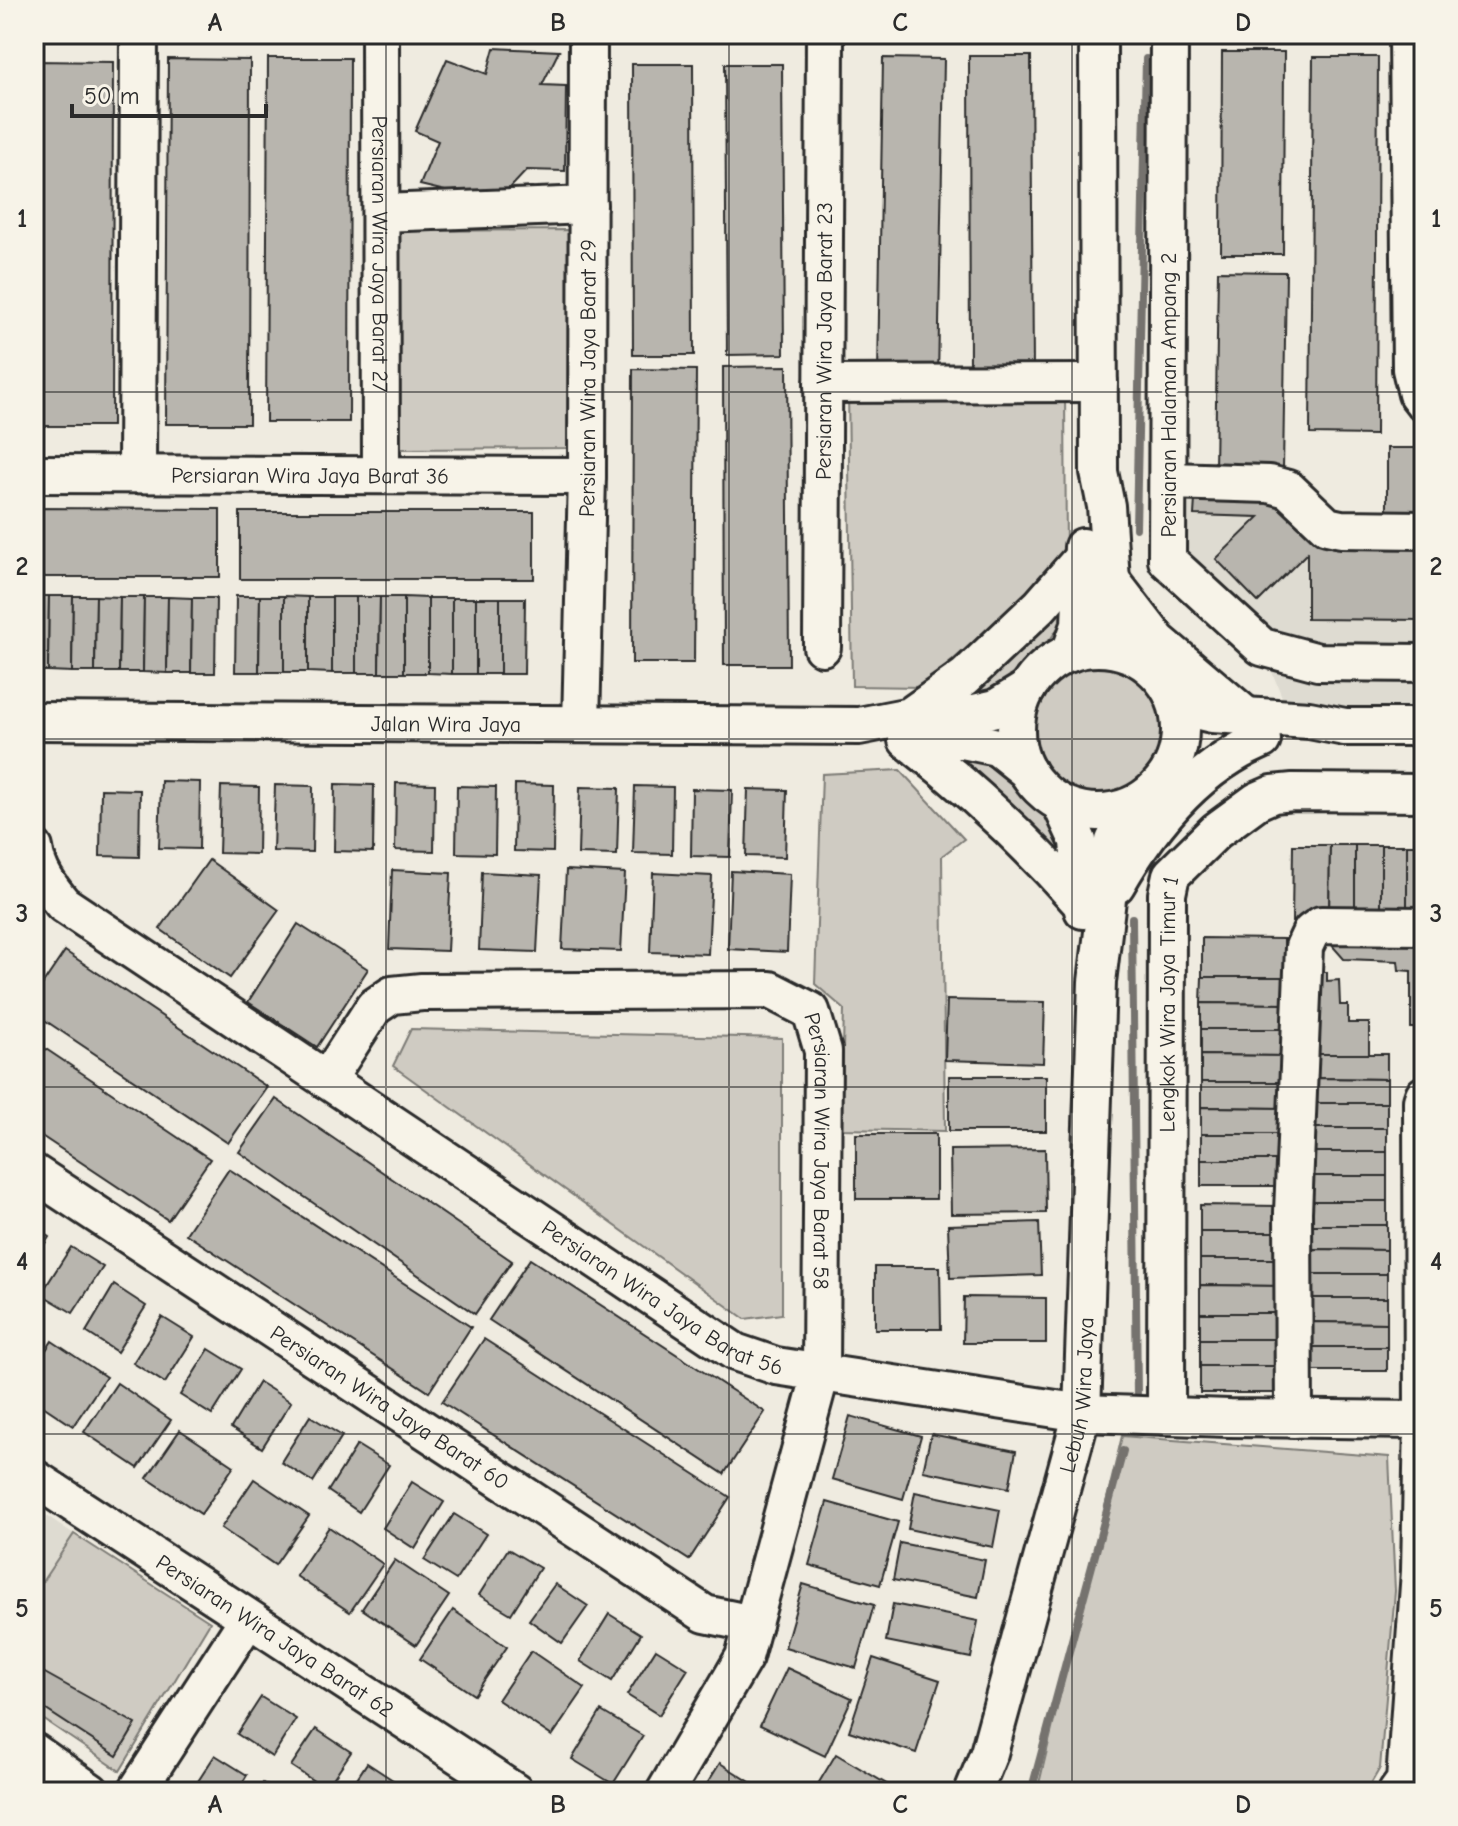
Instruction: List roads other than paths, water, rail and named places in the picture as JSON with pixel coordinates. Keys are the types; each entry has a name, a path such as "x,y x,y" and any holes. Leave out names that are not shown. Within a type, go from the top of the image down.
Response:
{"street":[{"path":"137,474 139,34"},
{"name":"Persiaran Wira Jaya Barat 27","path":"380,34 381,475"},
{"name":"Persiaran Wira Jaya Barat 29","path":"581,724 587,476 588,34"},
{"name":"Persiaran Wira Jaya Barat 23","path":"822,647 825,34"},
{"path":"1098,34 1099,472 1086,505 1096,568 1114,625 1131,654"},
{"name":"Persiaran Halaman Ampang 2","path":"1169,34 1167,560 1262,647 1318,662 1424,663"},
{"path":"1408,34 1411,369 1417,394 1424,403"},
{"path":"381,213 588,205"},
{"path":"823,384 1099,383"},
{"name":"Persiaran Wira Jaya Barat 36","path":"34,474 587,476"},
{"path":"1169,481 1269,484 1288,489 1327,526 1341,529 1424,530"},
{"path":"1070,653 1096,568"},
{"path":"1096,568 1158,641 1254,728"},
{"path":"1096,568 1040,606 909,728 1038,855 1095,901 1197,780 1235,751 1254,728"},
{"path":"1107,648 1131,654 1151,667 1167,684 1178,706 1182,730 1178,753 1168,775 1152,793 1131,806 1108,812 1084,811 1061,804 1041,790 1027,771 1018,749 1016,724 1019,706 1027,689 1046,668 1070,653 1107,648"},
{"name":"Jalan Wira Jaya","path":"909,728 996,708 1027,689"},
{"path":"1178,706 1254,728 1308,736 1345,727 1424,727"},
{"name":"Jalan Wira Jaya","path":"34,721 909,728 997,747 1027,771"},
{"path":"1178,753 1254,728"},
{"name":"Lengkok Wira Jaya Timur 1","path":"1166,1416 1167,894 1171,875 1216,831 1257,801 1273,794 1424,793"},
{"name":"Lebuh Wira Jaya","path":"973,1792 989,1753 1082,1413 1097,982 1095,901 1078,841 1061,804"},
{"name":"Lebuh Wira Jaya","path":"1095,901 1114,841 1131,806"},
{"name":"Persiaran Wira Jaya Barat 56","path":"34,848 47,885 63,904 735,1352 776,1366 1082,1413 1423,1420"},
{"path":"1294,1419 1293,1212 1304,947 1311,932 1321,925 1424,926"},
{"name":"Persiaran Wira Jaya Barat 58","path":"327,1080 374,1007 392,995 422,992 770,990 811,1011 823,1051 821,1373 744,1657 665,1792"},
{"path":"1407,1788 1422,1571 1424,1095"},
{"name":"Persiaran Wira Jaya Barat 60","path":"34,1173 705,1614 753,1624"},
{"name":"Persiaran Wira Jaya Barat 62","path":"34,1478 515,1792"},
{"path":"136,1792 248,1619"},
{"path":"34,1752 91,1792"}],"waterway":[{"path":"1136,528 1146,59"},
{"path":"1132,918 1137,1396"},
{"path":"1031,1792 1123,1451"}]}
